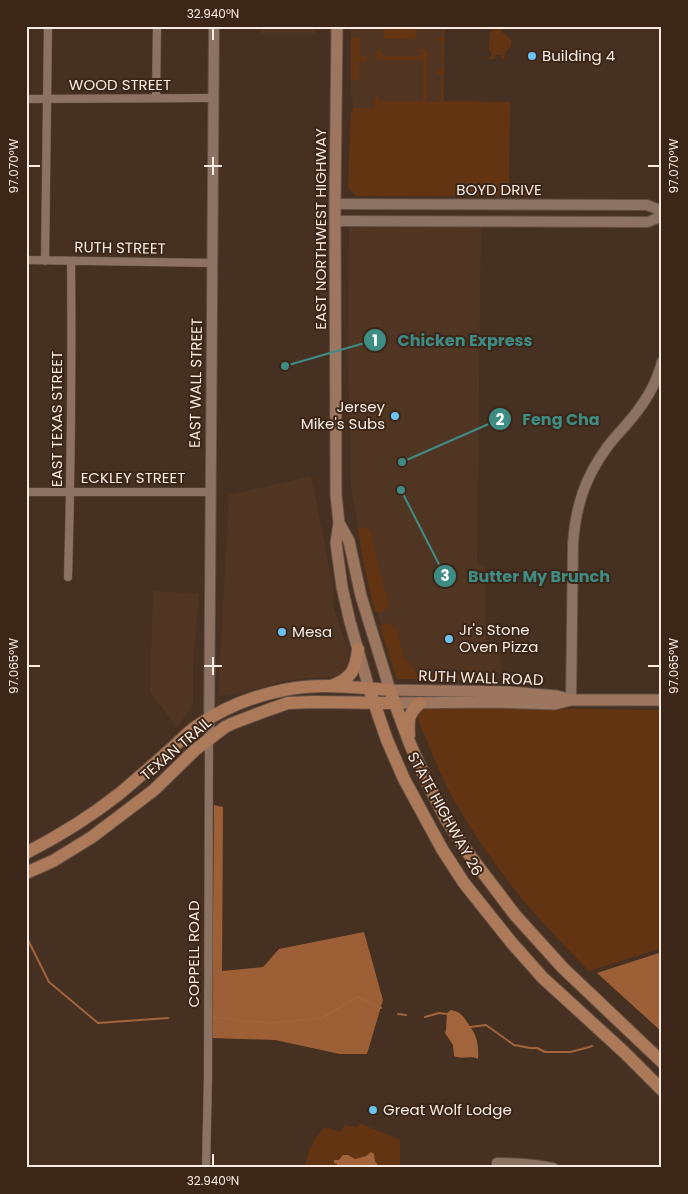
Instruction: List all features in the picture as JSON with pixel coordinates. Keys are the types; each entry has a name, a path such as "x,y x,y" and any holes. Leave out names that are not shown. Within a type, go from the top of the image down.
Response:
{"main road":[{"name":"EAST NORTHWEST HIGHWAY","path":"337,26 336,486 339,523 336,543 342,587 369,688"},
{"name":"EAST NORTHWEST HIGHWAY","path":"339,523 349,541 361,596 390,690"},
{"path":"331,686 350,676 357,663 358,649"},
{"name":"TEXAN TRAIL","path":"26,853 61,834 93,813 146,771 195,727 227,708 255,697 302,687 331,686 390,690"},
{"name":"STATE HIGHWAY 26","path":"369,688 387,740 404,779 442,849 464,883 542,978 661,1087"},
{"name":"RUTH WALL ROAD","path":"390,690 509,692 557,696 571,700"},
{"name":"STATE HIGHWAY 26","path":"390,690 426,780 446,819 468,853 516,916 563,968 662,1062"},
{"name":"RUTH WALL ROAD","path":"395,703 494,702 555,704 571,700 662,700"},
{"name":"TEXAN TRAIL","path":"31,871 53,861 98,833 154,790 195,750 231,724 288,704 313,702 395,703"},
{"path":"350,703 369,714 381,728 387,740"},
{"path":"410,744 410,713 420,703"},
{"path":"26,853 31,871"}],"street":[{"path":"45,261 48,26"},
{"path":"156,98 157,26"},
{"name":"EAST WALL STREET","path":"209,740 214,26"},
{"name":"WOOD STREET","path":"26,99 213,98"},
{"name":"BOYD DRIVE","path":"336,204 647,205 662,211"},
{"path":"546,205 554,222"},
{"path":"554,222 561,205"},
{"path":"336,221 648,222 662,216"},
{"name":"RUTH STREET","path":"26,260 213,263"},
{"name":"EAST TEXAS STREET","path":"68,577 72,371 70,261"},
{"path":"571,700 573,543 574,525 579,502 585,484 593,469 609,445 636,414 654,386 662,362"},
{"name":"ECKLEY STREET","path":"26,492 210,492"},
{"name":"COPPELL ROAD","path":"206,1168 209,740"},
{"path":"497,1165 538,1165 553,1168"}],"shaded area":[{"path":"261,26 315,26 315,33 261,33"},
{"path":"351,26 445,26 444,101 375,108 353,108 351,92"},
{"path":"384,26 417,26 417,35 414,39 410,40 384,39"},
{"path":"442,26 444,26 443,101 510,102 509,193 531,194 531,188 536,188 540,196 356,196 348,187 351,111 353,108 374,108 376,93 380,101 423,101 423,60 376,60 376,51 379,49 384,56 418,56 421,54 417,49 426,50 427,102 441,102 441,74 436,74 436,71 441,70 442,41 436,41 436,39 442,38"},
{"path":"493,26 501,26 501,31 511,40 511,46 505,52 504,59 500,55 496,55 494,59 489,59 491,57 491,51 489,51 490,31 493,31"},
{"path":"351,37 360,37 360,56 367,56 367,61 359,61 359,80 351,80"},
{"path":"349,221 481,222 477,563 485,566 486,649 500,650 501,673 396,671 368,582 351,487 348,360"},
{"path":"311,476 334,590 333,606 348,651 348,665 345,672 340,676 288,680 242,693 218,696 229,495"},
{"path":"367,527 371,532 388,602 386,609 381,612 375,612 358,530"},
{"path":"153,591 199,594 193,667 193,705 177,727 150,692"},
{"path":"384,624 389,624 396,628 405,661 414,668 415,673 465,674 466,668 470,668 476,673 477,679 397,679 380,627"},
{"path":"427,707 662,710 662,948 589,971 519,895 463,816 444,781 416,715"},
{"path":"214,805 223,807 222,971 263,967 279,949 364,932 383,1000 367,1054 340,1054 275,1040 212,1038"},
{"path":"662,952 662,1032 597,973"},
{"path":"451,1010 462,1015 474,1033 478,1045 478,1059 454,1056 453,1045 445,1033 447,1013"},
{"path":"360,1123 400,1140 400,1168 305,1168 312,1145 325,1127 341,1132 344,1125 357,1127"},
{"path":"371,1152 374,1154 375,1161 380,1168 337,1168 337,1164 334,1163 334,1160 339,1160 343,1155 348,1155 355,1159 366,1156"}],"waterway":[{"path":"26,936 49,982 98,1023 168,1018"},
{"path":"214,1018 270,1023 320,1019 357,997 381,1008"},
{"path":"425,1017 439,1013 447,1014"},
{"path":"398,1014 406,1015"},
{"path":"656,1025 662,1024"},
{"path":"470,1027 486,1025 514,1045 537,1048 545,1052 570,1052 592,1046"}],"place":[{"name":"Building 4","path":"532,56"},
{"name":"Chicken Express","path":"285,366"},
{"name":"Jersey Mike's Subs","path":"395,416"},
{"name":"Feng Cha","path":"402,462"},
{"name":"Butter My Brunch","path":"401,490"},
{"name":"Mesa","path":"282,632"},
{"name":"Jr's Stone Oven Pizza","path":"449,639"},
{"name":"Great Wolf Lodge","path":"373,1110"}]}
